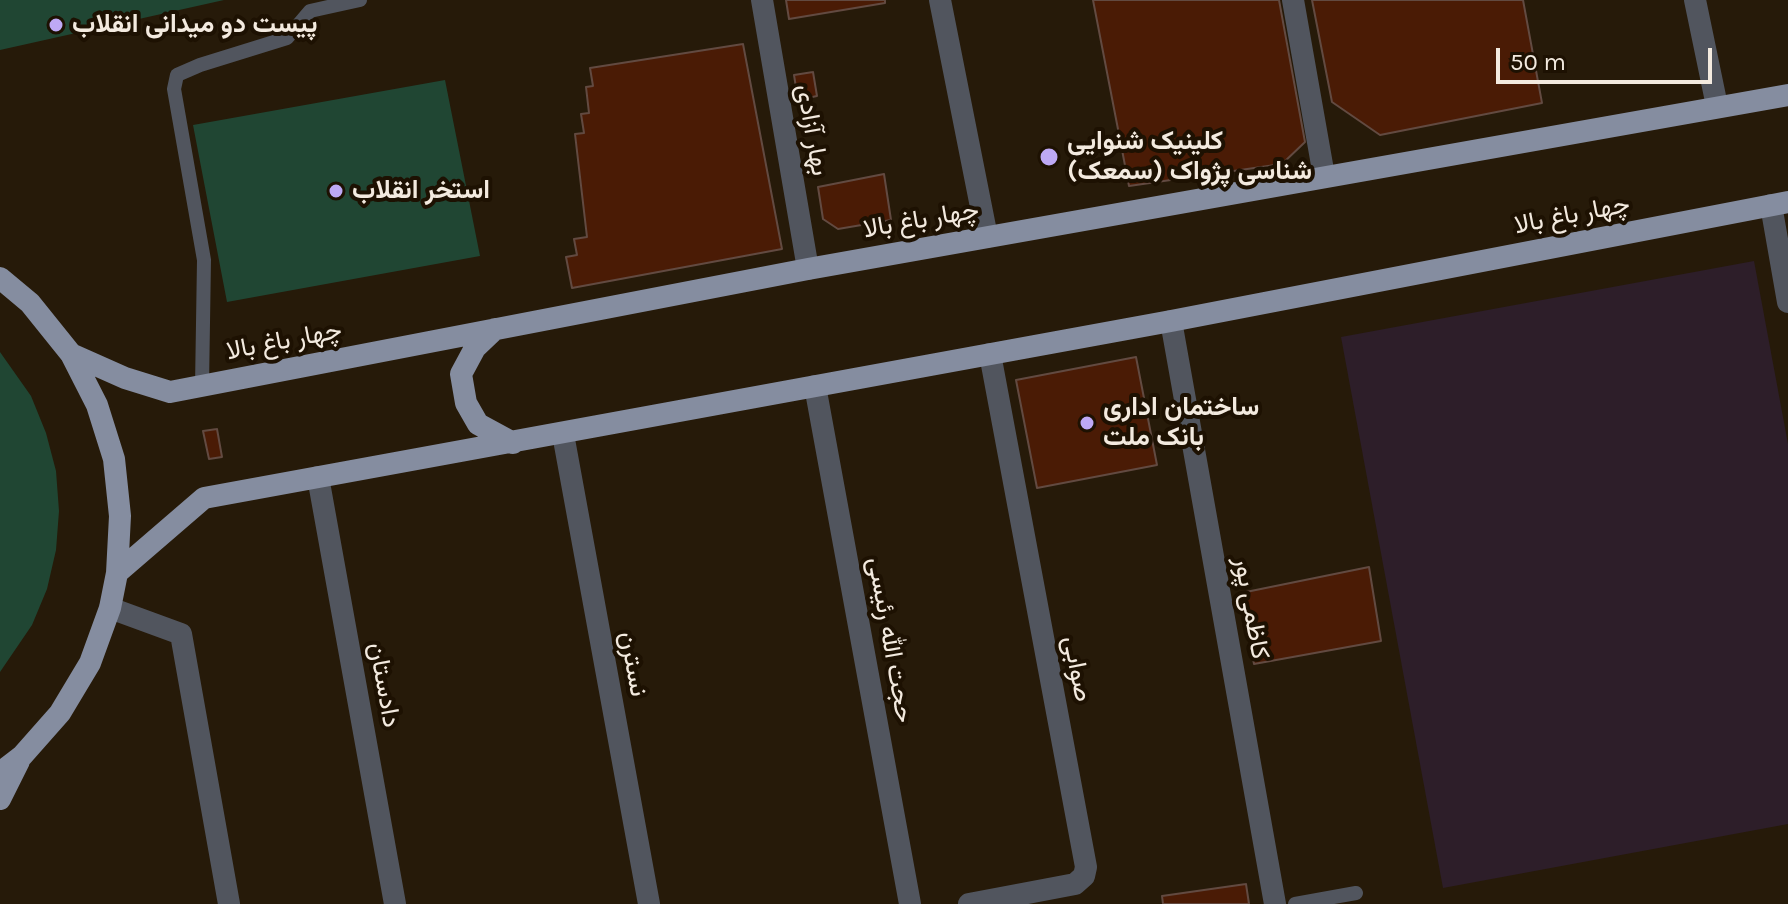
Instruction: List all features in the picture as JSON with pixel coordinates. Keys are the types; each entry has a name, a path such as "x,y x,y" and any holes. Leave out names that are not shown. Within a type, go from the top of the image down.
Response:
{"main road":[{"name":"چهار باغ بالا","path":"71,354 125,378 170,392 808,269 1788,95"},
{"name":"چهار باغ بالا","path":"117,573 204,498 1171,321 1780,204"},
{"path":"0,278 30,303 71,354 97,405 114,459 120,516 117,573 110,608 90,663 60,713 22,756 0,773"},
{"path":"495,329 475,348 461,374 466,403 478,424 513,443"},
{"path":"0,799 22,756"}],"street":[{"name":"بهار آزادی","path":"762,0 808,269"},
{"path":"940,0 987,237"},
{"path":"1293,0 1324,176"},
{"path":"1695,0 1717,106"},
{"path":"1780,204 1788,302"},
{"name":"کاظمی پور","path":"1171,321 1275,904"},
{"name":"صوابی","path":"969,904 1075,884 1084,876 1086,867 990,354"},
{"name":"حجت الله رئیسی","path":"815,386 910,904"},
{"name":"نسترن","path":"563,434 649,904"},
{"name":"دادستان","path":"318,477 395,904"},
{"path":"110,608 181,634 229,904"}],"lane":[{"path":"202,386 204,260 174,89 177,75 287,38 310,11 360,0"},
{"path":"1295,904 1356,893"}],"shaded area":[{"path":"1754,261 1788,444 1788,824 1443,888 1341,337"}],"green space":[{"name":"پیست دو میدانی انقلاب","path":"0,0 224,0 0,50"},
{"name":"استخر انقلاب","path":"445,80 480,256 227,302 193,125"},
{"path":"0,352 31,396 46,433 56,471 59,511 56,550 47,589 32,625 0,672"}],"building":[{"path":"786,0 885,0 885,3 789,19"},
{"path":"1093,0 1279,0 1305,142 1282,164 1129,186"},
{"path":"1312,0 1523,0 1542,103 1380,135 1332,102"},
{"path":"743,44 782,249 572,288 566,257 577,255 574,239 587,237 575,134 584,133 581,114 589,113 586,87 593,86 590,68"},
{"path":"813,72 817,96 798,100 794,75"},
{"path":"884,174 891,220 838,229 823,219 818,187"},
{"name":"ساختمان اداری بانک ملت","path":"1136,357 1157,465 1037,488 1016,380"},
{"path":"217,429 222,457 209,459 203,431"},
{"path":"1369,567 1381,641 1254,664 1241,593"},
{"path":"1246,884 1249,904 1163,904 1162,896"}],"place":[{"name":"پیست دو میدانی انقلاب","path":"56,25"},
{"name":"کلینیک شنوایی شناسی پژواک (سمعک)","path":"1049,157"},
{"name":"استخر انقلاب","path":"336,191"},
{"name":"ساختمان اداری بانک ملت","path":"1087,423"}]}
